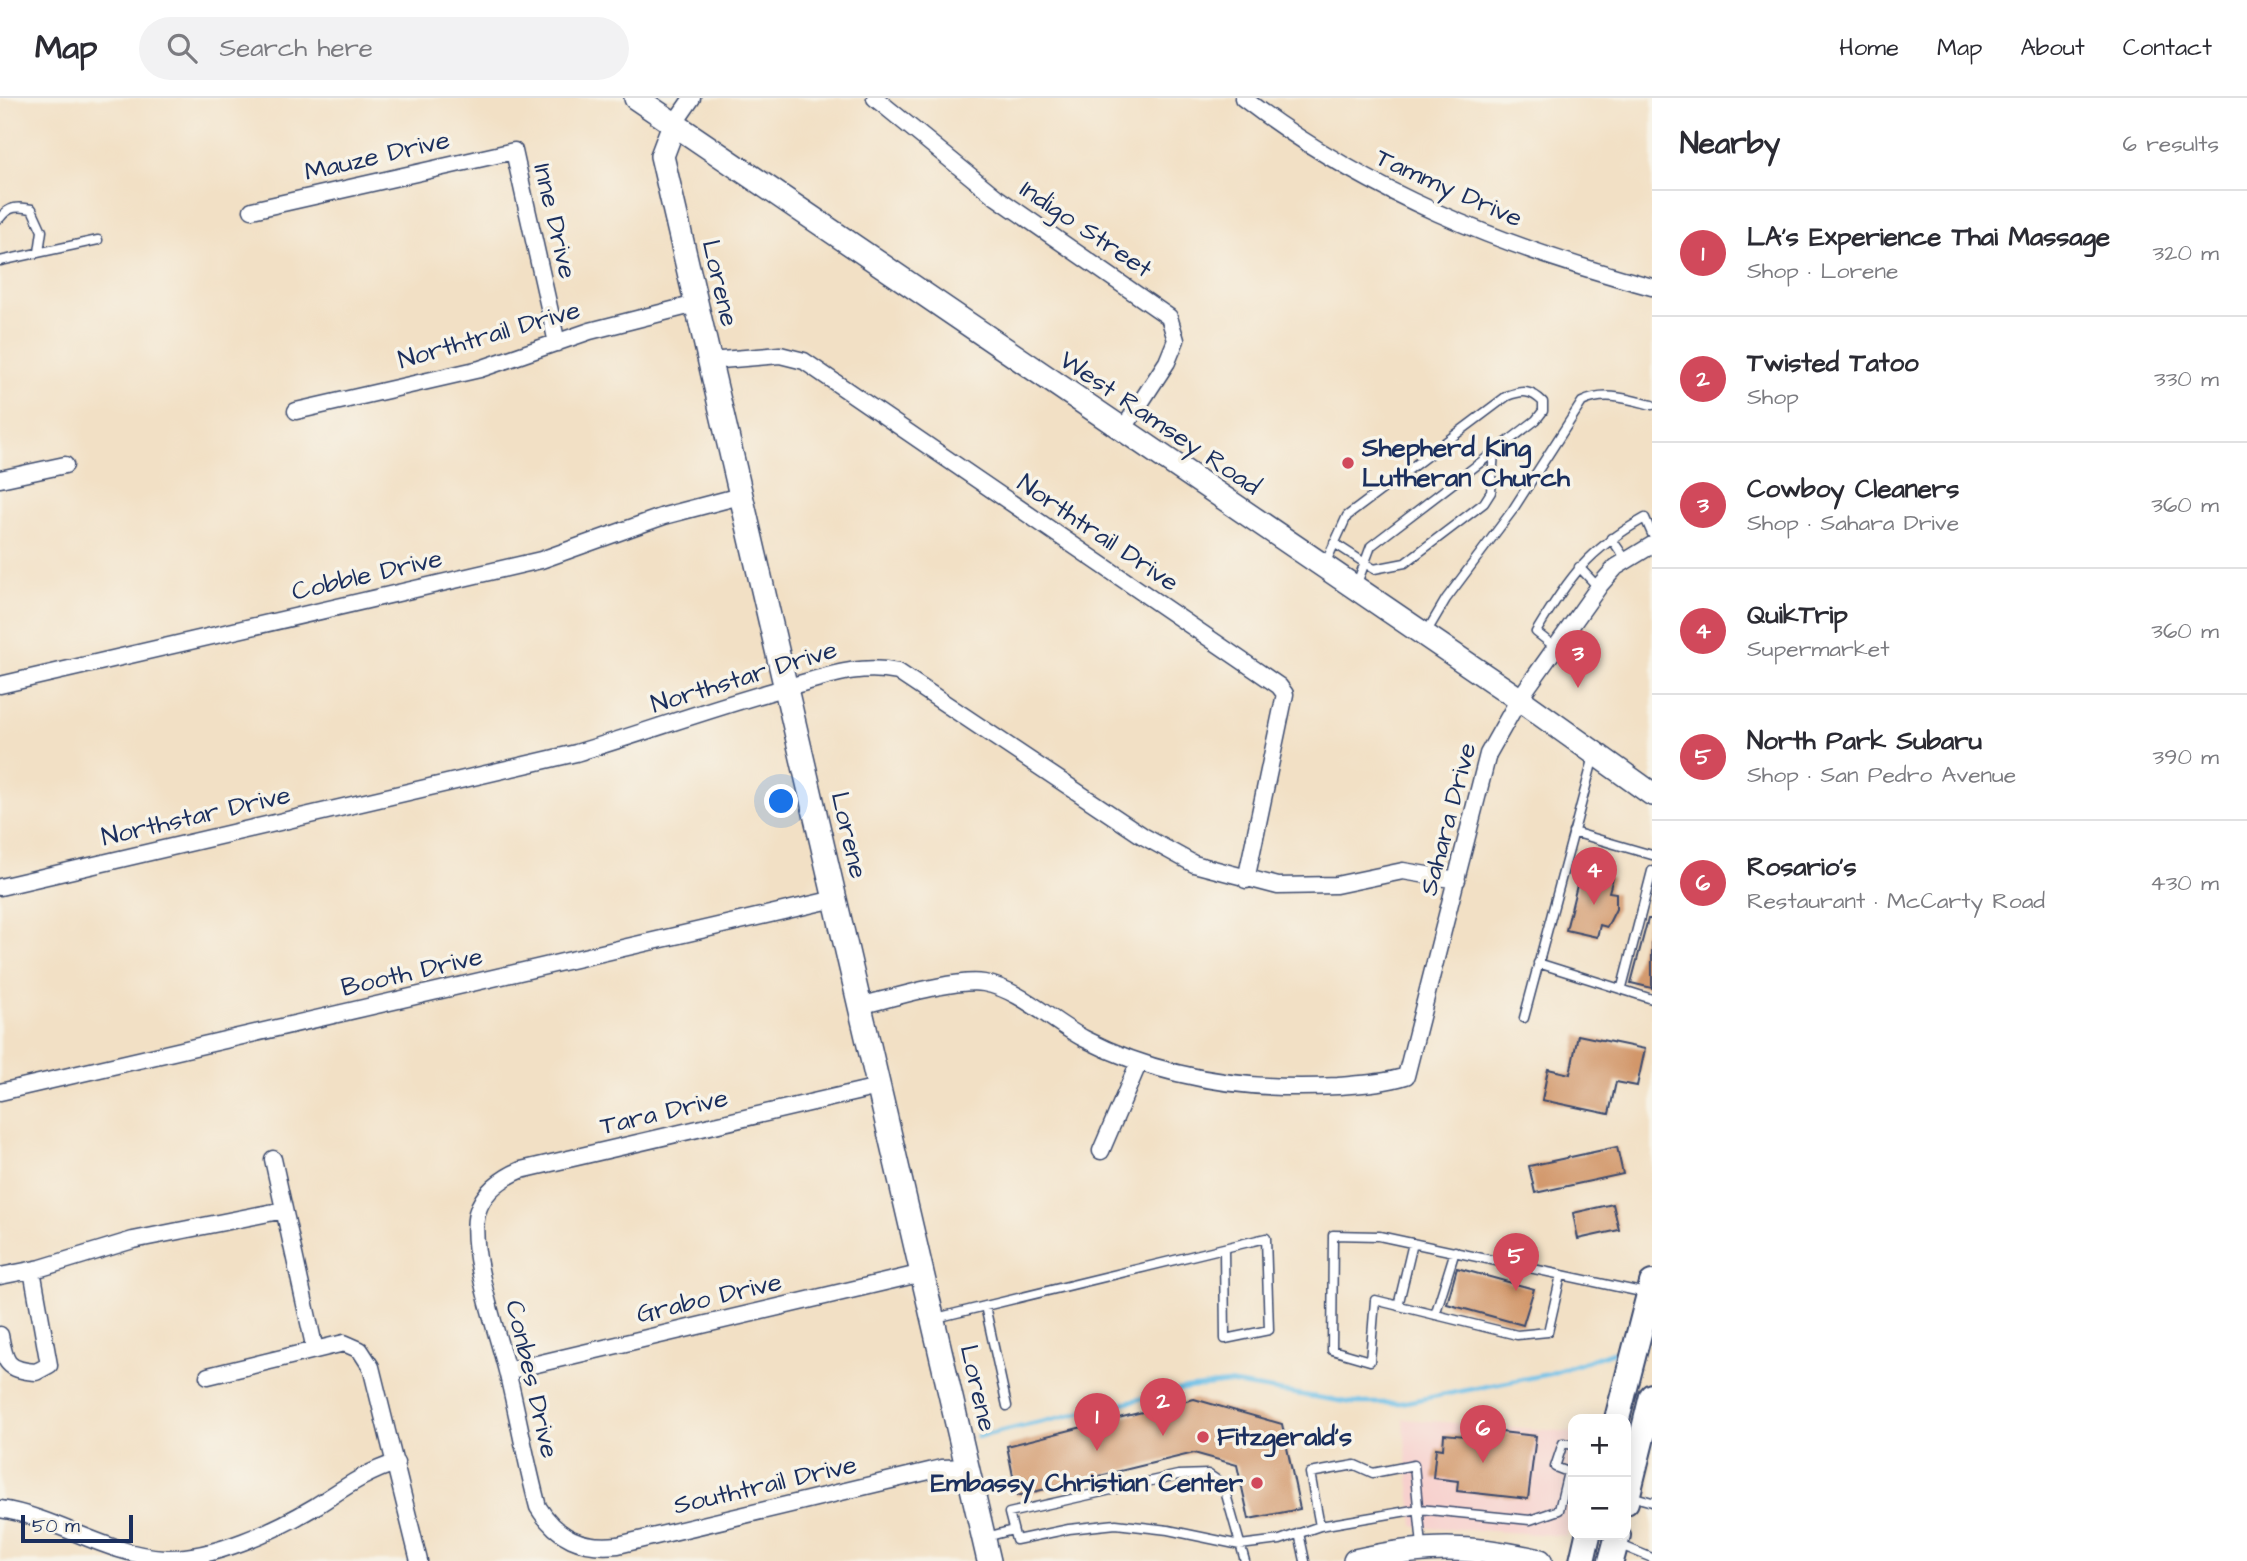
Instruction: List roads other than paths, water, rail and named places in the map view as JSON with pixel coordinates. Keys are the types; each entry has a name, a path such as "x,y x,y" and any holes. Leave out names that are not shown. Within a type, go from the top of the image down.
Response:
{"main road":[{"path":"1619,1414 1651,1288"},
{"path":"1631,1486 1641,1455 1652,1396"},
{"path":"1582,1561 1587,1540"}],"street":[{"name":"West Ramsey Road","path":"636,98 1519,699 1652,794"},
{"path":"674,124 692,98"},
{"name":"Indigo Street","path":"876,98 996,197 1169,317 1176,340 1167,362 1122,431"},
{"name":"Tammy Drive","path":"1243,98 1283,129 1379,186 1480,234 1586,270 1652,287"},
{"name":"Lorene","path":"674,124 662,156 989,1561"},
{"name":"Mauze Drive","path":"252,210 514,151"},
{"name":"Inne Drive","path":"514,151 558,343"},
{"name":"Northtrail Drive","path":"296,411 480,369 653,313 696,304"},
{"name":"Northtrail Drive","path":"709,361 780,355 804,361 1279,686 1285,694 1246,880"},
{"path":"0,479 65,464"},
{"name":"Cobble Drive","path":"0,685 541,560 664,516 740,496"},
{"name":"Sahara Drive","path":"1139,1062 1203,1079 1297,1088 1373,1083 1406,1076 1488,754 1519,699 1598,587 1626,561 1652,545"},
{"name":"Northstar Drive","path":"0,887 576,752 647,732 745,698 851,670 876,667 898,672 1172,854 1246,880 1278,886 1317,886 1403,871 1457,880"},
{"name":"Booth Drive","path":"0,1092 835,899"},
{"path":"859,1006 981,982 1002,987 1067,1030 1109,1051 1139,1062 1101,1150"},
{"name":"Tara Drive","path":"478,1211 484,1198 496,1184 521,1170 878,1087"},
{"path":"273,1159 315,1350"},
{"path":"0,1276 32,1270 133,1240 284,1210"},
{"name":"Conbes Drive","path":"478,1211 475,1225 480,1268 538,1507 556,1530 574,1543"},
{"path":"0,1335 4,1359 13,1368 36,1372 49,1365 32,1270"},
{"name":"Grabo Drive","path":"507,1371 923,1273"},
{"path":"208,1376 344,1343 360,1350 371,1367 419,1561"},
{"path":"0,1509 25,1513 139,1553 165,1558 201,1554 236,1544 303,1514 379,1468 396,1463"},
{"name":"Southtrail Drive","path":"574,1543 596,1547 618,1545 942,1468 967,1467"},
{"path":"1360,1560 1422,1548 1451,1554 1500,1552 1540,1561"}],"lane":[{"path":"0,218 5,212 19,206 32,209 42,231 39,252"},
{"path":"0,261 98,240"},
{"path":"1324,567 1347,516 1507,396 1527,391 1536,395 1543,402 1543,411 1371,546 1355,589"},
{"path":"1425,635 1446,599 1512,511 1582,402 1594,396 1612,396 1652,405"},
{"path":"1334,543 1366,564 1383,569 1405,562 1476,510 1491,492 1494,452"},
{"path":"1555,647 1536,632 1579,567 1611,538 1645,518 1652,534"},
{"path":"1611,538 1626,561"},
{"path":"1579,567 1598,587"},
{"path":"1524,1018 1595,753"},
{"path":"1573,832 1652,855"},
{"path":"1622,988 1639,938 1652,872"},
{"path":"1538,963 1652,999"},
{"path":"1561,1275 1548,1332 1517,1335 1375,1300 1370,1361 1332,1350 1333,1236 1379,1236 1561,1275 1651,1288"},
{"path":"933,1318 985,1306 1224,1248 1266,1238 1269,1330 1225,1339 1224,1248"},
{"path":"1398,1306 1413,1243"},
{"path":"1435,1315 1455,1251"},
{"path":"985,1306 1007,1405"},
{"path":"1245,1561 1240,1545 1223,1484 1208,1474 1178,1475 1009,1513 1016,1540 1069,1529 1116,1524 1168,1530 1240,1545 1280,1540 1320,1526 1419,1509 1530,1520 1559,1510 1568,1472 1555,1467 1563,1443 1568,1444"},
{"path":"1320,1526 1310,1473 1355,1465 1373,1473 1414,1465 1422,1548"},
{"path":"1631,1499 1652,1502"},
{"path":"983,1538 1013,1530"},
{"path":"1299,1533 1305,1561"},
{"path":"1615,1546 1652,1555"}],"waterway":[{"path":"977,1437 1187,1388 1228,1383 1353,1403 1401,1403 1549,1374 1613,1352"}],"place":[{"name":"Shepherd King Lutheran Church","path":"1348,463"},
{"name":"Cowboy Cleaners","path":"1578,688"},
{"name":"QuikTrip","path":"1594,905"},
{"name":"North Park Subaru","path":"1516,1291"},
{"name":"Twisted Tatoo","path":"1163,1436"},
{"name":"Fitzgerald's","path":"1203,1437"},
{"name":"LA's Experience Thai Massage","path":"1097,1451"},
{"name":"Rosario's","path":"1483,1463"},
{"name":"Embassy Christian Center","path":"1257,1483"}]}
